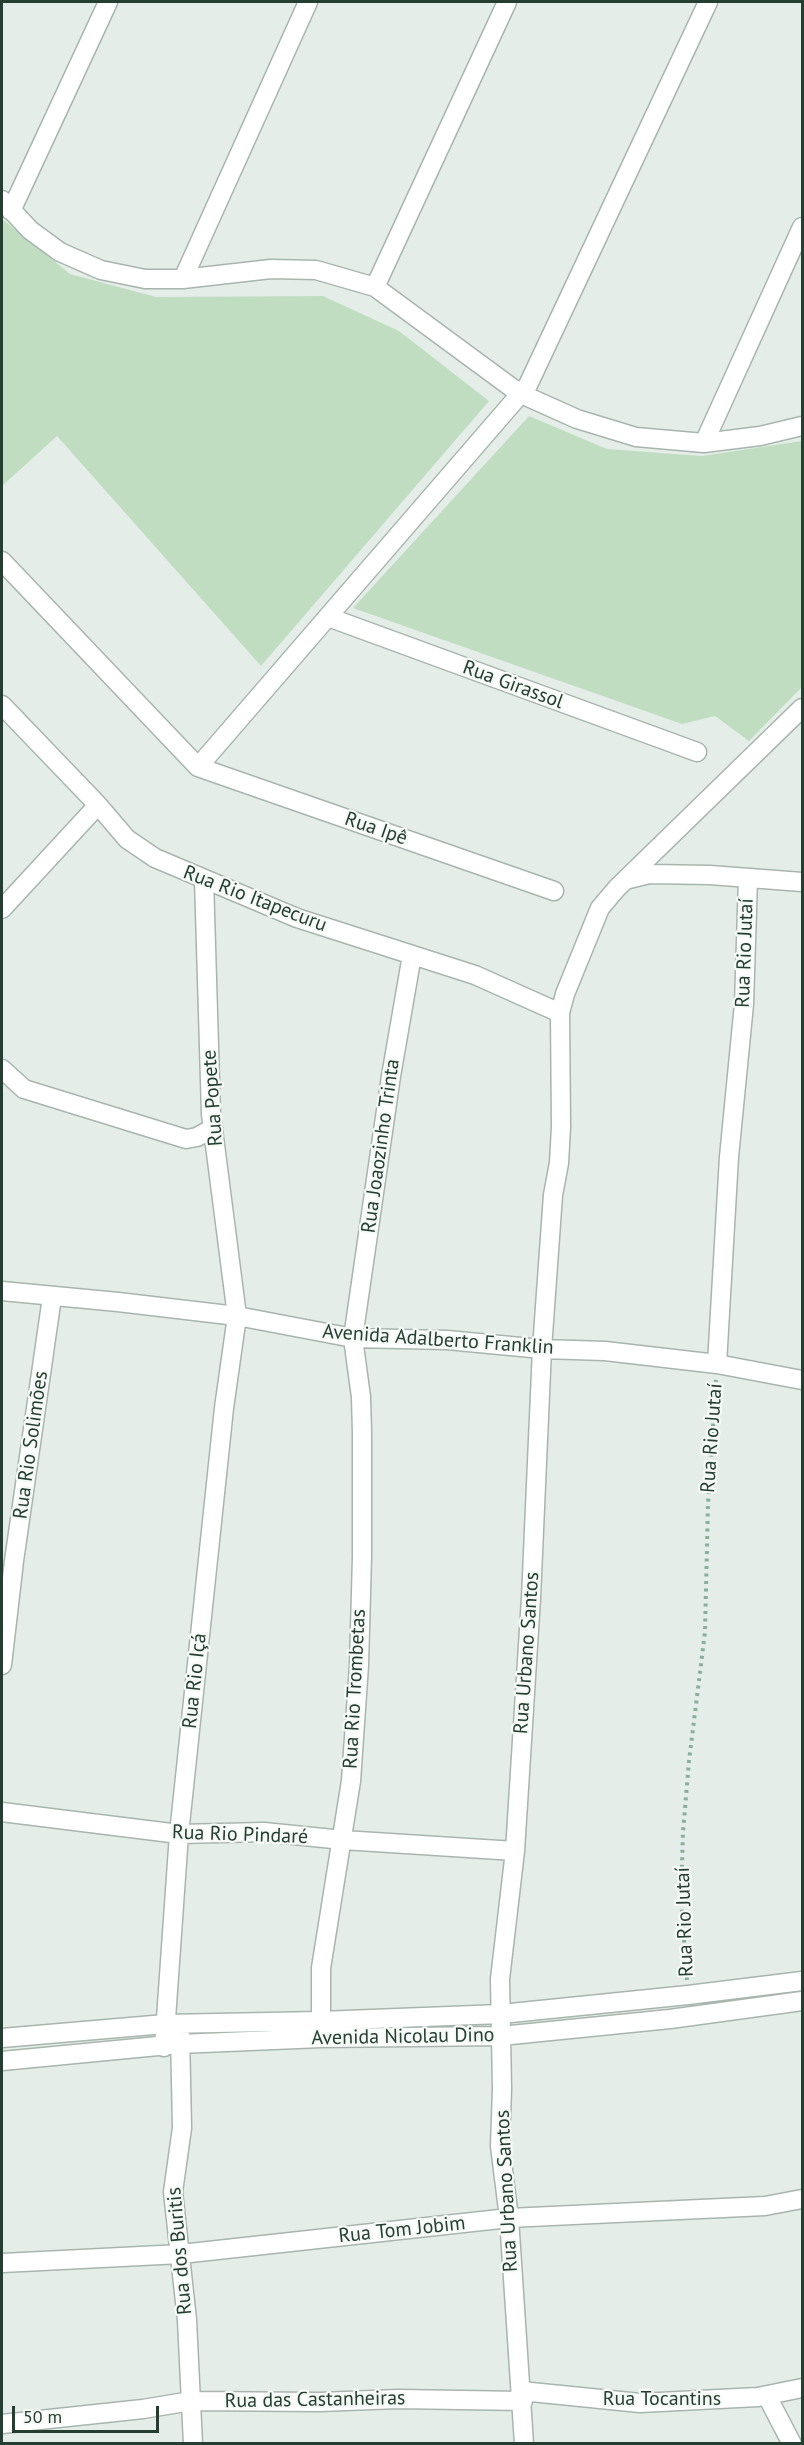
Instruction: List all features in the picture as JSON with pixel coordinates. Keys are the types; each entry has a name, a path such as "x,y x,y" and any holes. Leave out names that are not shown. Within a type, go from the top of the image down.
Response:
{"street":[{"path":"108,2 6,206 30,230 60,252 101,270 145,279 183,279 271,269 316,270 375,287 519,393 578,419 636,437 704,443 760,436 802,426"},
{"path":"183,279 308,2"},
{"path":"375,287 507,2"},
{"path":"2,561 198,767 528,385 708,2"},
{"path":"704,443 802,227"},
{"name":"Rua Girassol","path":"328,617 698,753"},
{"name":"Rua Rio Itapecuru","path":"2,705 98,805 127,839 155,858 297,918 475,975 560,1013"},
{"name":"Rua Urbano Santos","path":"524,2444 508,2218 500,2146 500,1979 515,1851 531,1598 542,1349 553,1195 559,1163 560,1013 565,994 600,908 802,708"},
{"name":"Rua Ipê","path":"198,767 554,891"},
{"path":"2,909 98,805"},
{"path":"627,879 639,874 710,875 802,882"},
{"name":"Rua Popete","path":"204,879 211,1114 237,1316"},
{"name":"Rua Rio Jutaí","path":"717,1364 729,1157 744,1004 748,879"},
{"name":"Rua Joaozinho Trinta","path":"353,1338 391,1076 412,955"},
{"path":"2,1069 24,1089 186,1138 197,1137 213,1128"},
{"name":"Avenida Adalberto Franklin","path":"2,1291 237,1316 353,1338 447,1340 542,1349 605,1351 717,1364 802,1380"},
{"name":"Rua Rio Solimões","path":"2,1665 14,1561 52,1296"},
{"name":"Rua Rio Içá","path":"172,2045 179,1834 223,1420 237,1316"},
{"name":"Rua Rio Trombetas","path":"320,2030 321,1968 351,1781 359,1665 362,1557 361,1397 353,1338"},
{"name":"Rua Rio Pindaré","path":"2,1812 179,1834 264,1832 343,1840 515,1851"},
{"name":"Avenida Nicolau Dino","path":"2,2061 501,2014 802,1981"},
{"name":"Avenida Nicolau Dino","path":"2,2037 173,2023 501,2036 670,2019 802,2001"},
{"name":"Rua dos Buritis","path":"172,2045 182,2128 173,2192 181,2254 193,2444"},
{"name":"Rua Tom Jobim","path":"2,2263 181,2254 508,2218 765,2206 802,2199"},
{"name":"Rua Tocantins","path":"522,2396 640,2403 767,2396 802,2388"},
{"name":"Rua das Castanheiras","path":"2,2424 143,2409 191,2401 320,2402 522,2396"},
{"path":"767,2396 792,2444"}],"path":[{"name":"Rua Rio Jutaí","path":"688,1995 681,1898 683,1832 705,1632 708,1504 717,1364"}],"green space":[{"path":"2,219 70,274 156,297 323,296 399,331 489,401 261,666 57,436 2,486"},
{"path":"529,416 607,449 702,456 802,441 802,687 749,741 715,716 682,724 353,608"}]}
